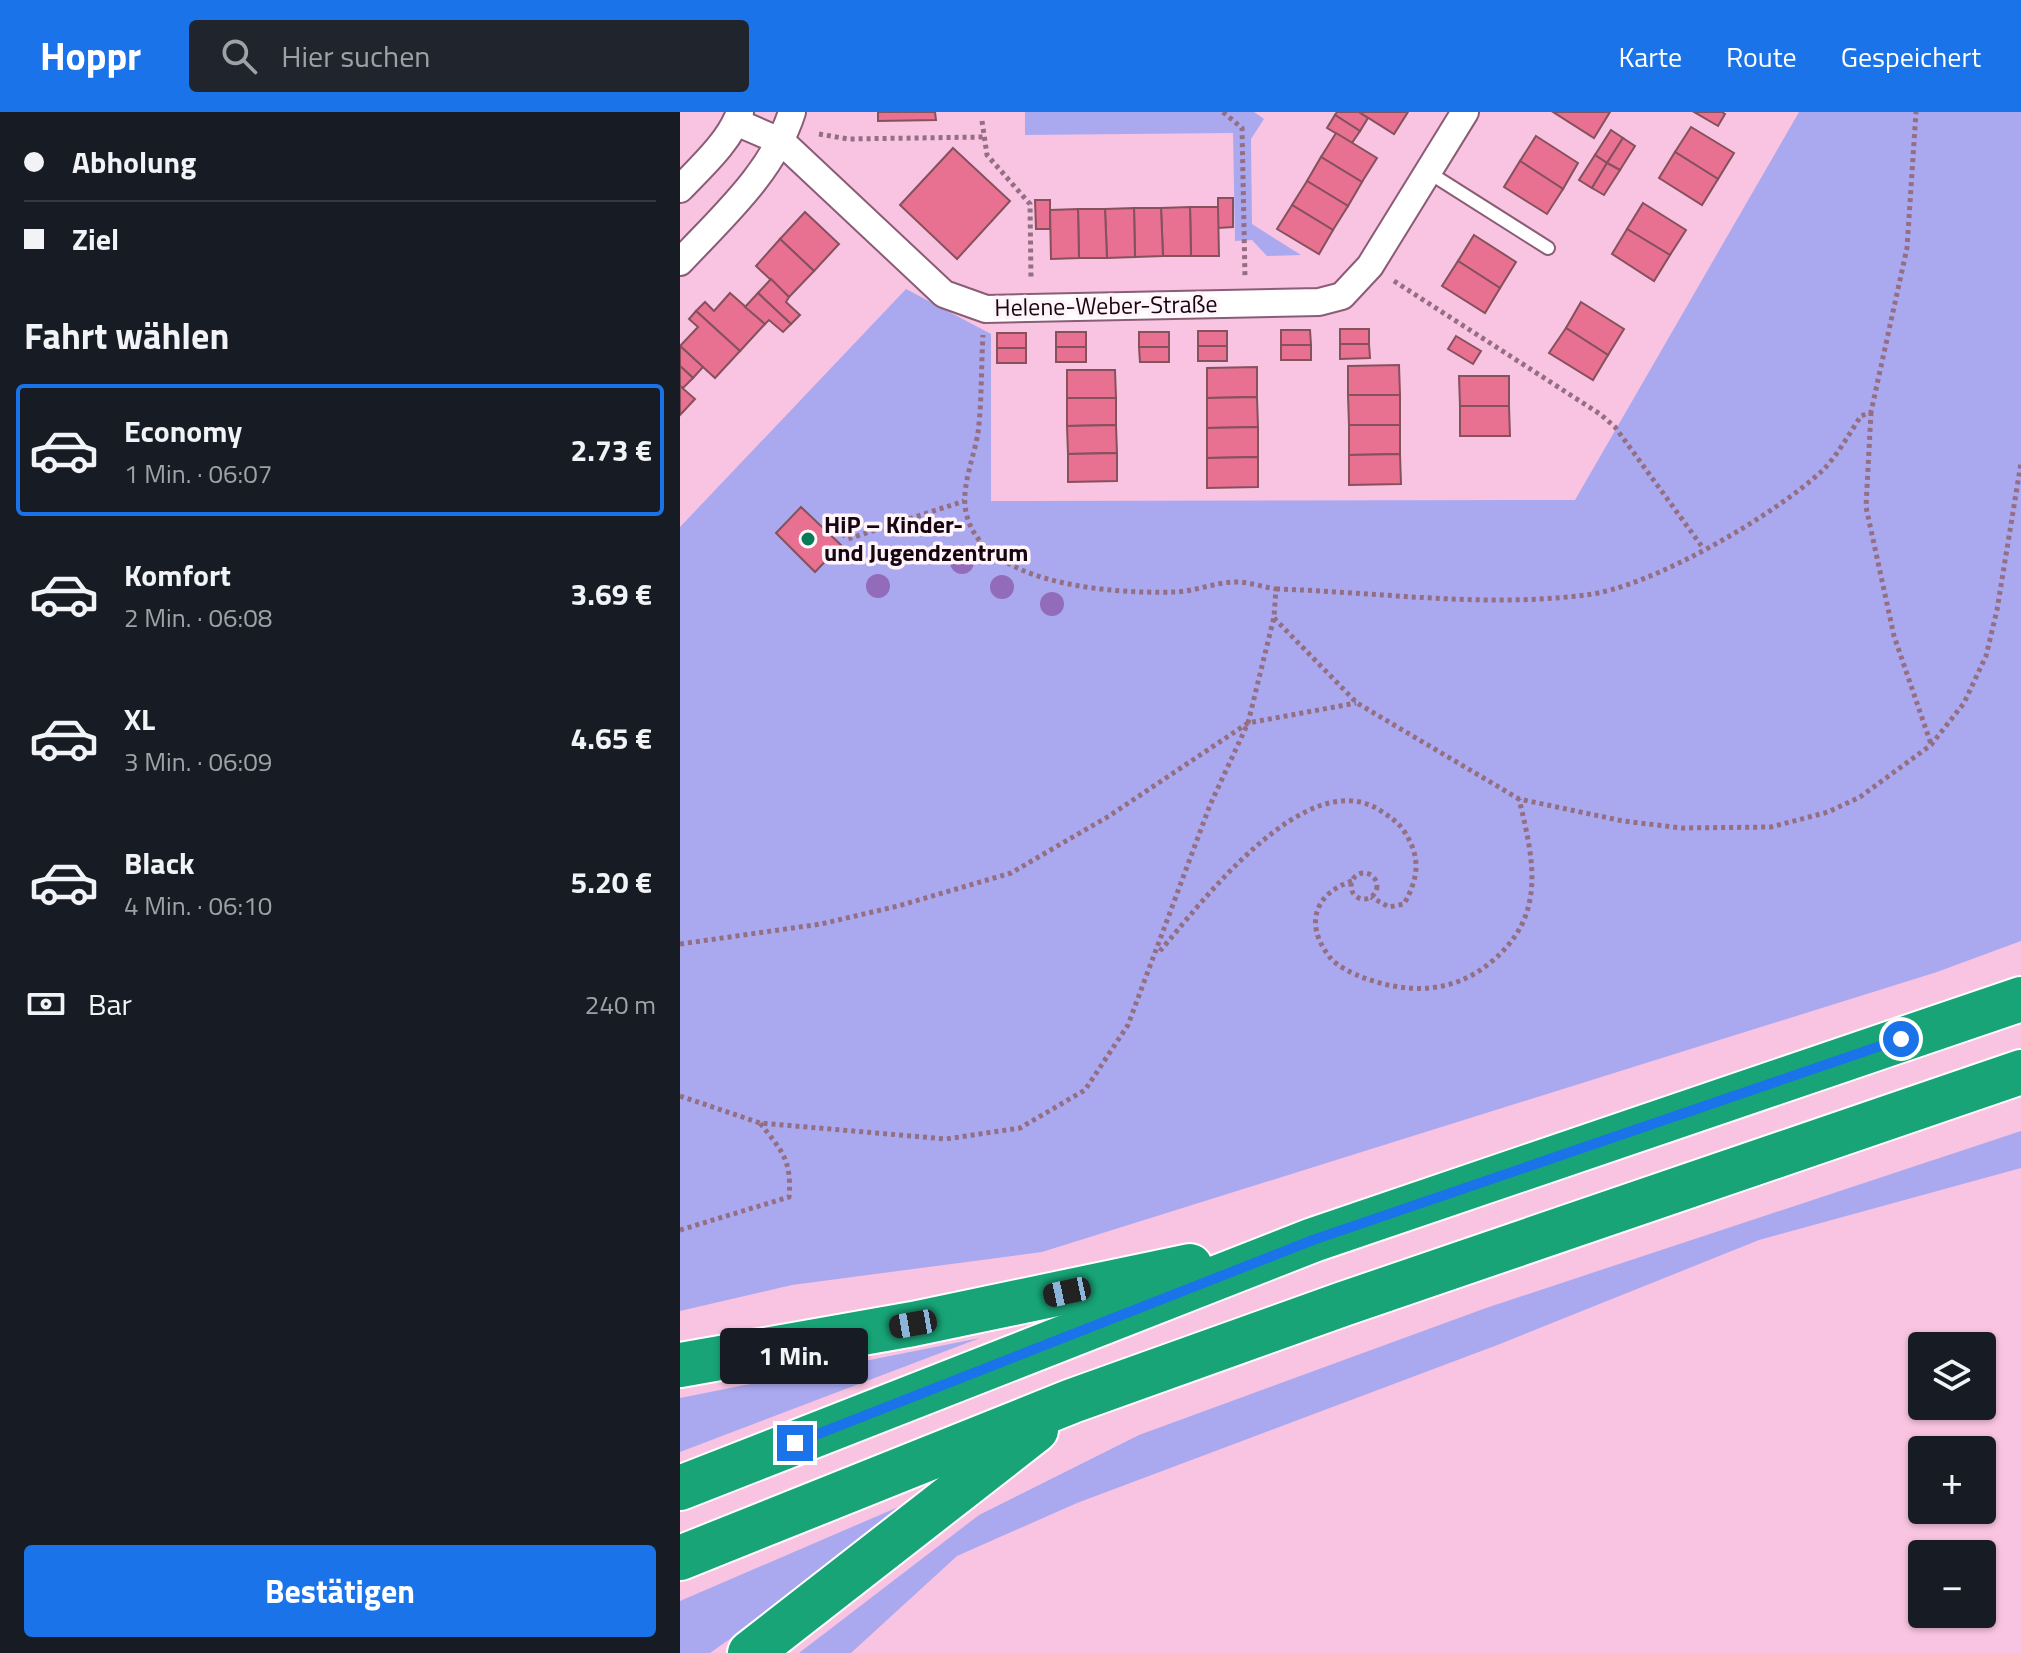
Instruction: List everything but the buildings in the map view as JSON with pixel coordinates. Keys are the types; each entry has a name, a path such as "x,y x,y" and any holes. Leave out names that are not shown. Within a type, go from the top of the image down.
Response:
{"highway":[{"path":"680,1488 1313,1240 2021,999"},
{"path":"680,1558 1072,1401 1343,1304 2021,1072"},
{"path":"680,1365 913,1324 1313,1240"},
{"path":"750,1653 1072,1401"}],"street":[{"path":"680,262 744,193 782,142 792,112"},
{"name":"Helene-Weber-Straße","path":"738,117 782,142 944,294 986,309 1319,302 1342,296 1370,266 1465,112"},
{"path":"680,189 738,117"}],"lane":[{"path":"1428,172 1548,248"}],"path":[{"path":"1223,112 1242,128 1245,303"},
{"path":"1916,112 1907,248 1871,412 1866,507 1894,636 1931,745"},
{"path":"982,121 987,155 1030,204 1031,308"},
{"path":"814,134 848,139 985,137"},
{"path":"1370,266 1600,414 1615,427 1703,548"},
{"path":"986,309 978,430 964,501 967,523 976,540 994,557 1016,568 1063,582 1117,590 1176,592 1236,582 1276,589 1482,601 1589,595 1653,574 1763,516 1824,469 1861,416 1871,412"},
{"path":"1274,617 1357,703 1519,799 1623,821 1682,828 1771,827 1828,812 1860,797 1931,745 1964,703 1986,656 2021,463"},
{"path":"823,528 831,524 848,539 964,501"},
{"path":"680,1096 760,1123 946,1139 1020,1128 1085,1090 1128,1025 1157,955 1210,805 1248,723 1274,617 1276,589"},
{"path":"680,944 821,924 898,906 1011,873 1109,816 1248,723 1357,703"},
{"path":"1371,897 1377,886 1371,875 1358,875 1352,881 1334,887 1320,900 1315,929 1329,958 1378,983 1411,990 1442,988 1476,975 1503,952 1532,903 1532,851 1519,799"},
{"path":"1157,955 1207,895 1279,826 1334,801 1367,802 1398,822 1416,850 1416,881 1404,904 1389,907 1371,897 1355,896 1352,881"},
{"path":"680,1230 789,1197 791,1176 787,1158 760,1123"}],"shaded area":[{"path":"1025,112 1254,112 1264,119 1251,139 1252,224 1301,255 1267,256 1252,240 1235,241 1233,133 1025,135"},
{"path":"1799,112 2021,112 2021,941 1937,972 1042,1252 792,1285 680,1311 680,527 906,289 991,334 991,501 1575,500"},
{"path":"2021,1131 2021,1168 1759,1240 1500,1344 1077,1503 957,1556 851,1653 799,1653 979,1515 1139,1435 1486,1308"},
{"path":"980,1338 680,1452 680,1398"},
{"path":"947,1486 710,1653 680,1653 680,1601"}],"place":[{"name":"HiP – Kinder- und Jugendzentrum","path":"808,539"}],"route":[{"path":"795,1443 1313,1240 1901,1039"}]}
